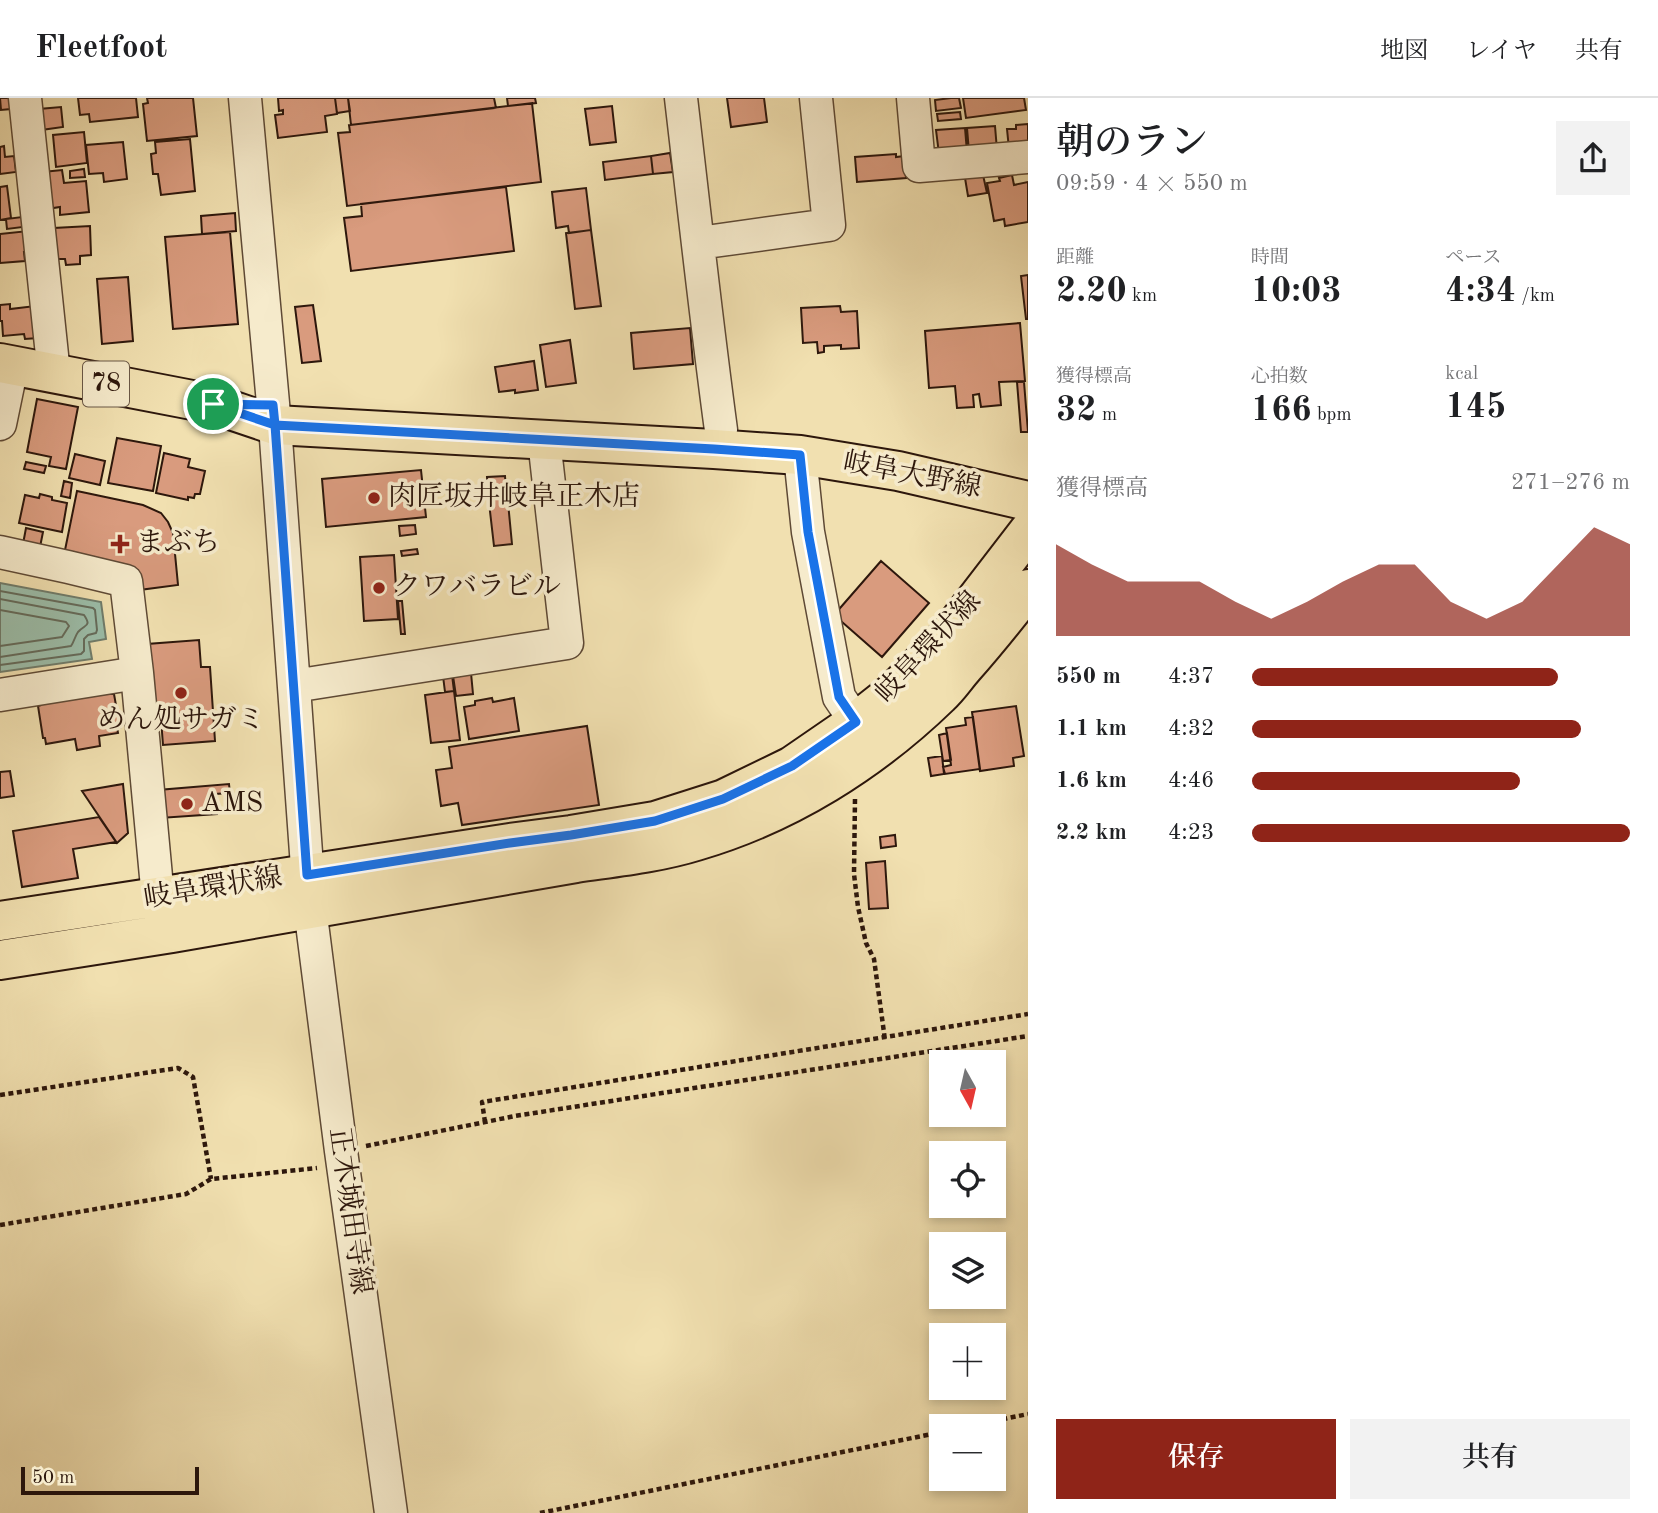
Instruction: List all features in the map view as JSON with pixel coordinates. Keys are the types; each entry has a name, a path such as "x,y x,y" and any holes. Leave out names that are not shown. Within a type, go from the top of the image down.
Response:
{"main road":[{"name":"岐阜大野線","path":"6,365 274,415 544,440 800,455 898,471 1028,501"},
{"name":"岐阜大野線","path":"274,415 402,409 806,436 894,450 1028,478"},
{"name":"岐阜環状線","path":"0,960 309,892 510,843 655,821 723,799 792,766 894,692 948,636 1028,532"},
{"name":"岐阜環状線","path":"0,921 158,898 309,892 576,863 640,854 695,842 783,807 843,773 881,747 941,694 1028,589"}],"street":[{"path":"26,98 54,374"},
{"name":"正木城田寺線","path":"245,98 274,415 309,892 342,1158 391,1513"},
{"path":"681,98 721,430"},
{"path":"699,243 829,225 816,98"},
{"path":"913,98 919,166 1028,157"},
{"path":"0,424 6,365"},
{"path":"294,686 567,643 544,440"},
{"path":"800,455 808,532 839,697 856,722"},
{"path":"0,552 125,581 137,673 158,898"},
{"path":"0,695 137,673"}],"path":[{"path":"843,773 854,792 858,907 866,943 874,959 885,1038"},
{"path":"485,1122 482,1102 1028,1014"},
{"path":"0,1224 186,1194 211,1179 342,1158 485,1122 1028,1036"},
{"path":"0,1095 178,1068 193,1077 211,1179"},
{"path":"1006,1418 1028,1414"},
{"path":"540,1513 929,1435"}],"water":[{"path":"0,583 101,602 106,639 89,642 92,659 0,672"}],"building":[{"path":"0,98 10,98 11,109 1,110"},
{"path":"78,98 136,98 138,117 90,122 89,114 80,115"},
{"path":"147,98 193,98 197,136 147,141 143,104 148,103"},
{"path":"278,98 335,98 337,114 325,116 327,132 278,138 275,115 283,114 283,110 279,111"},
{"path":"335,98 348,98 350,111 337,113"},
{"path":"348,98 494,98 496,108 351,125"},
{"path":"507,98 535,98 536,103 508,106"},
{"path":"727,98 764,98 767,122 731,127"},
{"path":"959,98 961,108 936,111 935,100"},
{"path":"963,98 1024,98 1026,110 966,118"},
{"path":"532,103 541,182 347,206 338,133 350,132 349,125"},
{"path":"612,106 616,142 590,145 585,109"},
{"path":"61,107 63,127 41,130 39,109"},
{"path":"960,112 961,119 938,121 937,114"},
{"path":"1028,124 1028,147 1009,149 1007,129"},
{"path":"995,126 997,150 969,152 967,128"},
{"path":"965,128 967,152 939,154 936,130"},
{"path":"84,132 87,163 56,167 53,135"},
{"path":"190,139 195,191 161,195 158,174 153,174 151,154 156,153 155,142"},
{"path":"123,142 127,179 104,182 103,173 89,174 86,145"},
{"path":"4,146 5,157 14,156 16,172 0,174 0,147"},
{"path":"670,153 673,172 653,174 651,156"},
{"path":"896,154 896,157 904,156 906,178 857,182 855,157"},
{"path":"651,156 653,174 605,180 603,162"},
{"path":"84,169 85,177 70,178 70,171"},
{"path":"62,170 64,183 86,181 89,212 60,215 60,207 47,209 43,172"},
{"path":"983,175 987,193 968,196 965,178"},
{"path":"1012,175 1014,185 1028,182 1028,222 1005,226 1004,219 994,221 987,183"},
{"path":"7,186 11,218 0,220 0,187"},
{"path":"506,187 514,251 351,271 344,218 362,216 361,204"},
{"path":"586,188 591,230 569,233 568,226 556,228 552,192"},
{"path":"235,213 236,231 202,234 201,216"},
{"path":"22,217 23,227 7,229 6,219"},
{"path":"90,226 91,255 80,256 80,264 66,265 65,259 55,259 54,228"},
{"path":"591,230 601,306 575,309 566,233"},
{"path":"28,231 29,252 24,252 25,261 0,263 0,234"},
{"path":"230,232 238,324 173,329 165,237"},
{"path":"1028,275 1028,319 1026,319 1021,276"},
{"path":"128,277 133,341 102,344 97,279"},
{"path":"10,304 10,309 35,306 38,338 25,339 24,334 3,336 0,305"},
{"path":"313,305 321,361 302,363 295,307"},
{"path":"840,306 841,312 857,311 859,348 824,346 824,352 818,353 817,342 803,343 801,308"},
{"path":"1020,323 1025,381 999,382 1001,405 981,407 979,394 973,395 974,407 957,408 955,386 929,388 925,331"},
{"path":"690,328 693,364 634,369 631,333"},
{"path":"570,340 576,383 546,387 540,345"},
{"path":"534,361 538,390 499,392 495,367"},
{"path":"1017,382 1024,382 1028,432 1021,432"},
{"path":"37,399 78,407 66,469 49,466 51,457 27,452"},
{"path":"117,438 161,446 153,491 108,483"},
{"path":"164,453 190,459 188,467 205,471 200,494 195,494 194,498 188,497 188,500 156,493"},
{"path":"75,454 105,461 100,485 69,478"},
{"path":"26,462 46,466 44,473 24,469"},
{"name":"肉匠坂井岐阜正木店","path":"421,470 426,517 326,527 322,479"},
{"path":"505,476 506,490 488,492 487,477"},
{"path":"64,481 72,483 70,498 61,496"},
{"name":"まぶち","path":"77,491 143,505 161,513 173,533 178,585 139,590 138,570 64,555"},
{"path":"507,492 512,544 494,546 488,494"},
{"path":"40,494 67,503 62,532 19,523 25,495 39,498"},
{"path":"415,525 416,534 400,536 399,526"},
{"path":"26,528 43,532 40,547 23,544"},
{"path":"417,549 418,554 402,556 401,551"},
{"name":"クワバラビル","path":"394,555 398,619 364,621 360,557"},
{"path":"881,561 929,603 882,657 834,615"},
{"path":"398,601 402,601 405,634 401,634"},
{"name":"めん処サガミ","path":"199,640 201,667 210,667 215,741 163,745 161,719 153,719 147,644"},
{"path":"471,673 473,694 456,696 453,676"},
{"path":"452,675 454,691 445,692 443,676"},
{"path":"454,691 460,740 431,743 425,695"},
{"path":"111,692 114,694 120,728 117,728 118,733 99,736 100,746 77,750 75,739 46,744 38,706 41,703"},
{"path":"492,698 493,702 514,698 519,731 469,739 464,707 475,705 475,701"},
{"path":"1016,706 1024,756 1013,758 1014,766 980,771 972,712"},
{"path":"973,717 980,769 945,774 943,767 951,765 946,728 966,725 965,718"},
{"path":"587,726 599,805 462,825 458,803 441,806 436,770 452,768 449,747"},
{"path":"947,733 951,760 943,761 939,735"},
{"path":"942,756 944,774 931,776 928,758"},
{"path":"10,771 14,796 0,798 0,772"},
{"path":"123,784 128,833 117,843 82,791"},
{"name":"AMS","path":"229,784 230,793 215,794 217,814 160,818 158,790"},
{"path":"99,817 116,842 73,849 78,878 22,887 13,831"},
{"path":"895,835 896,846 881,848 880,837"},
{"path":"885,861 888,908 869,909 866,863"}],"place":[{"name":"肉匠坂井岐阜正木店","path":"374,498"},
{"name":"まぶち","path":"120,544"},
{"name":"クワバラビル","path":"379,588"},
{"name":"めん処サガミ","path":"181,693"},
{"name":"AMS","path":"187,804"}],"route":[{"path":"213,404 273,405 275,425 800,455 808,532 839,697 856,722 792,766 723,799 655,821 307,875 275,425 213,404"}]}
